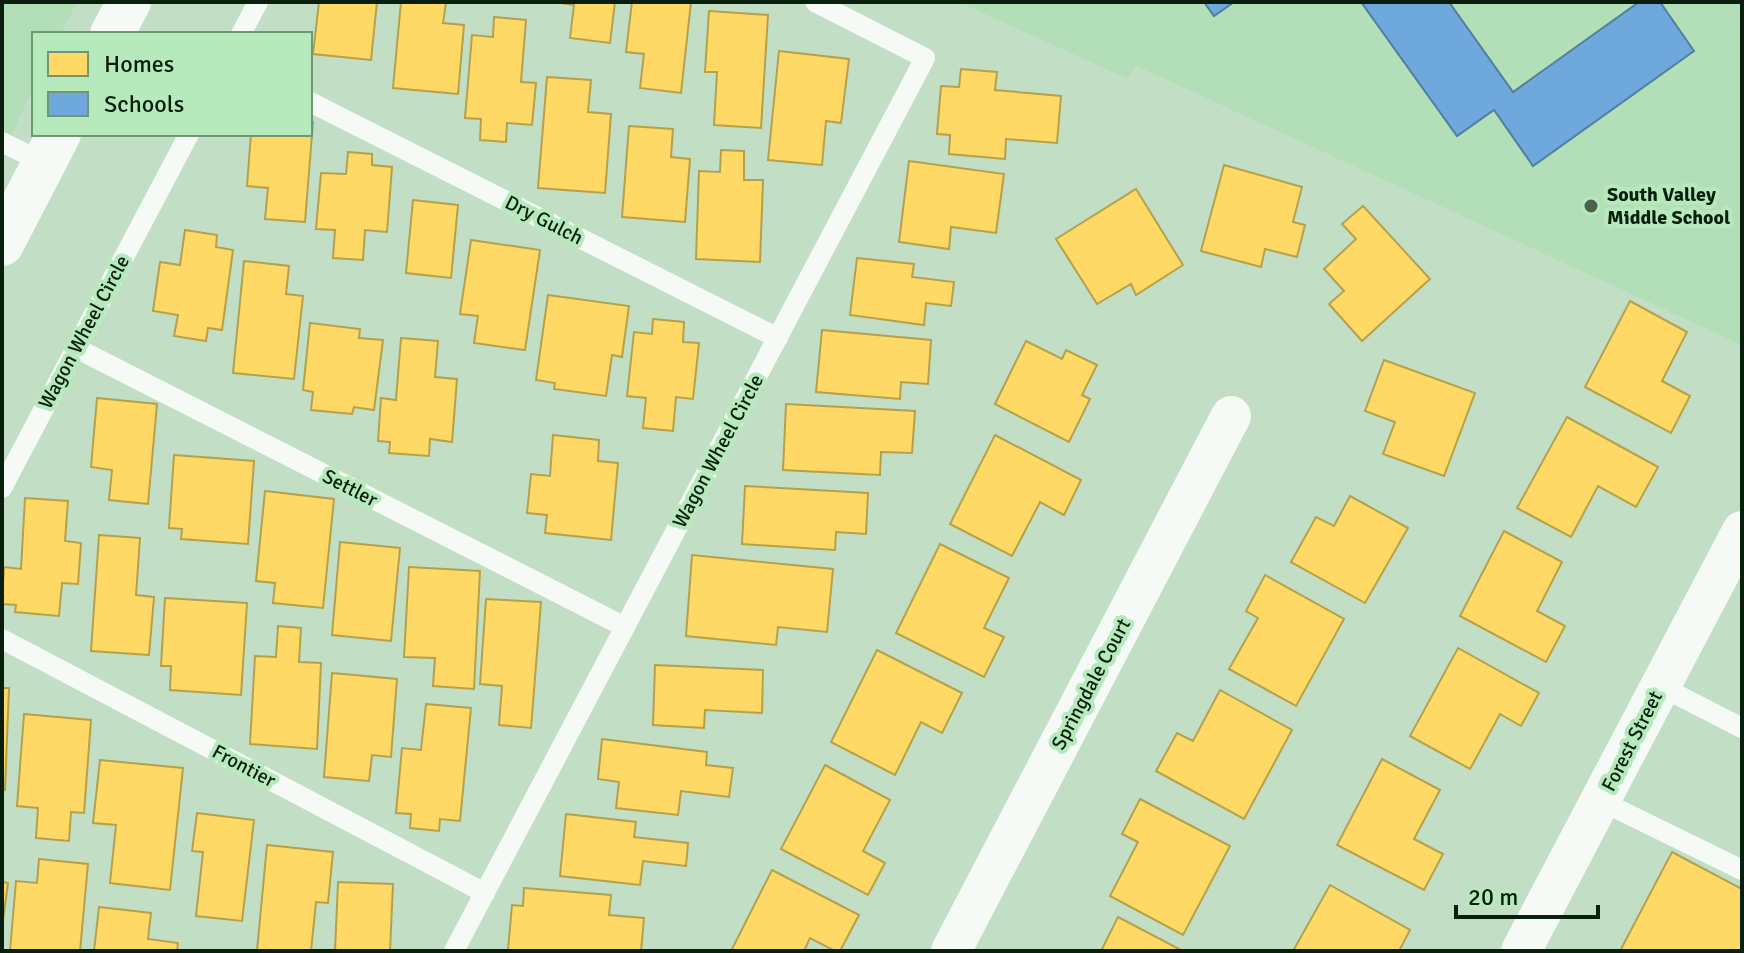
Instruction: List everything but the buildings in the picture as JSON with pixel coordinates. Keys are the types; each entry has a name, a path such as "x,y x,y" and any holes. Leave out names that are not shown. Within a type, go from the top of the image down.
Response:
{"street":[{"path":"113,32 129,2"},
{"path":"2,244 52,148"},
{"name":"Springdale Court","path":"951,951 1231,416"},
{"name":"Forest Street","path":"1521,951 1742,531"}],"lane":[{"path":"242,32 258,2"},
{"name":"Wagon Wheel Circle","path":"454,951 925,58 815,2"},
{"name":"Dry Gulch","path":"312,103 778,338"},
{"name":"Wagon Wheel Circle","path":"2,488 188,136"},
{"path":"2,142 52,148"},
{"name":"Settler","path":"76,348 625,627"},
{"name":"Frontier","path":"2,639 485,893"},
{"path":"1660,686 1742,728"},
{"path":"1601,801 1742,870"}],"shaded area":[{"path":"2,2 77,2 62,32 32,32 32,92 2,153"},
{"name":"South Valley Middle School","path":"959,2 1742,2 1742,345 1135,65 1128,79"}],"place":[{"name":"South Valley Middle School","path":"1591,206"}]}
